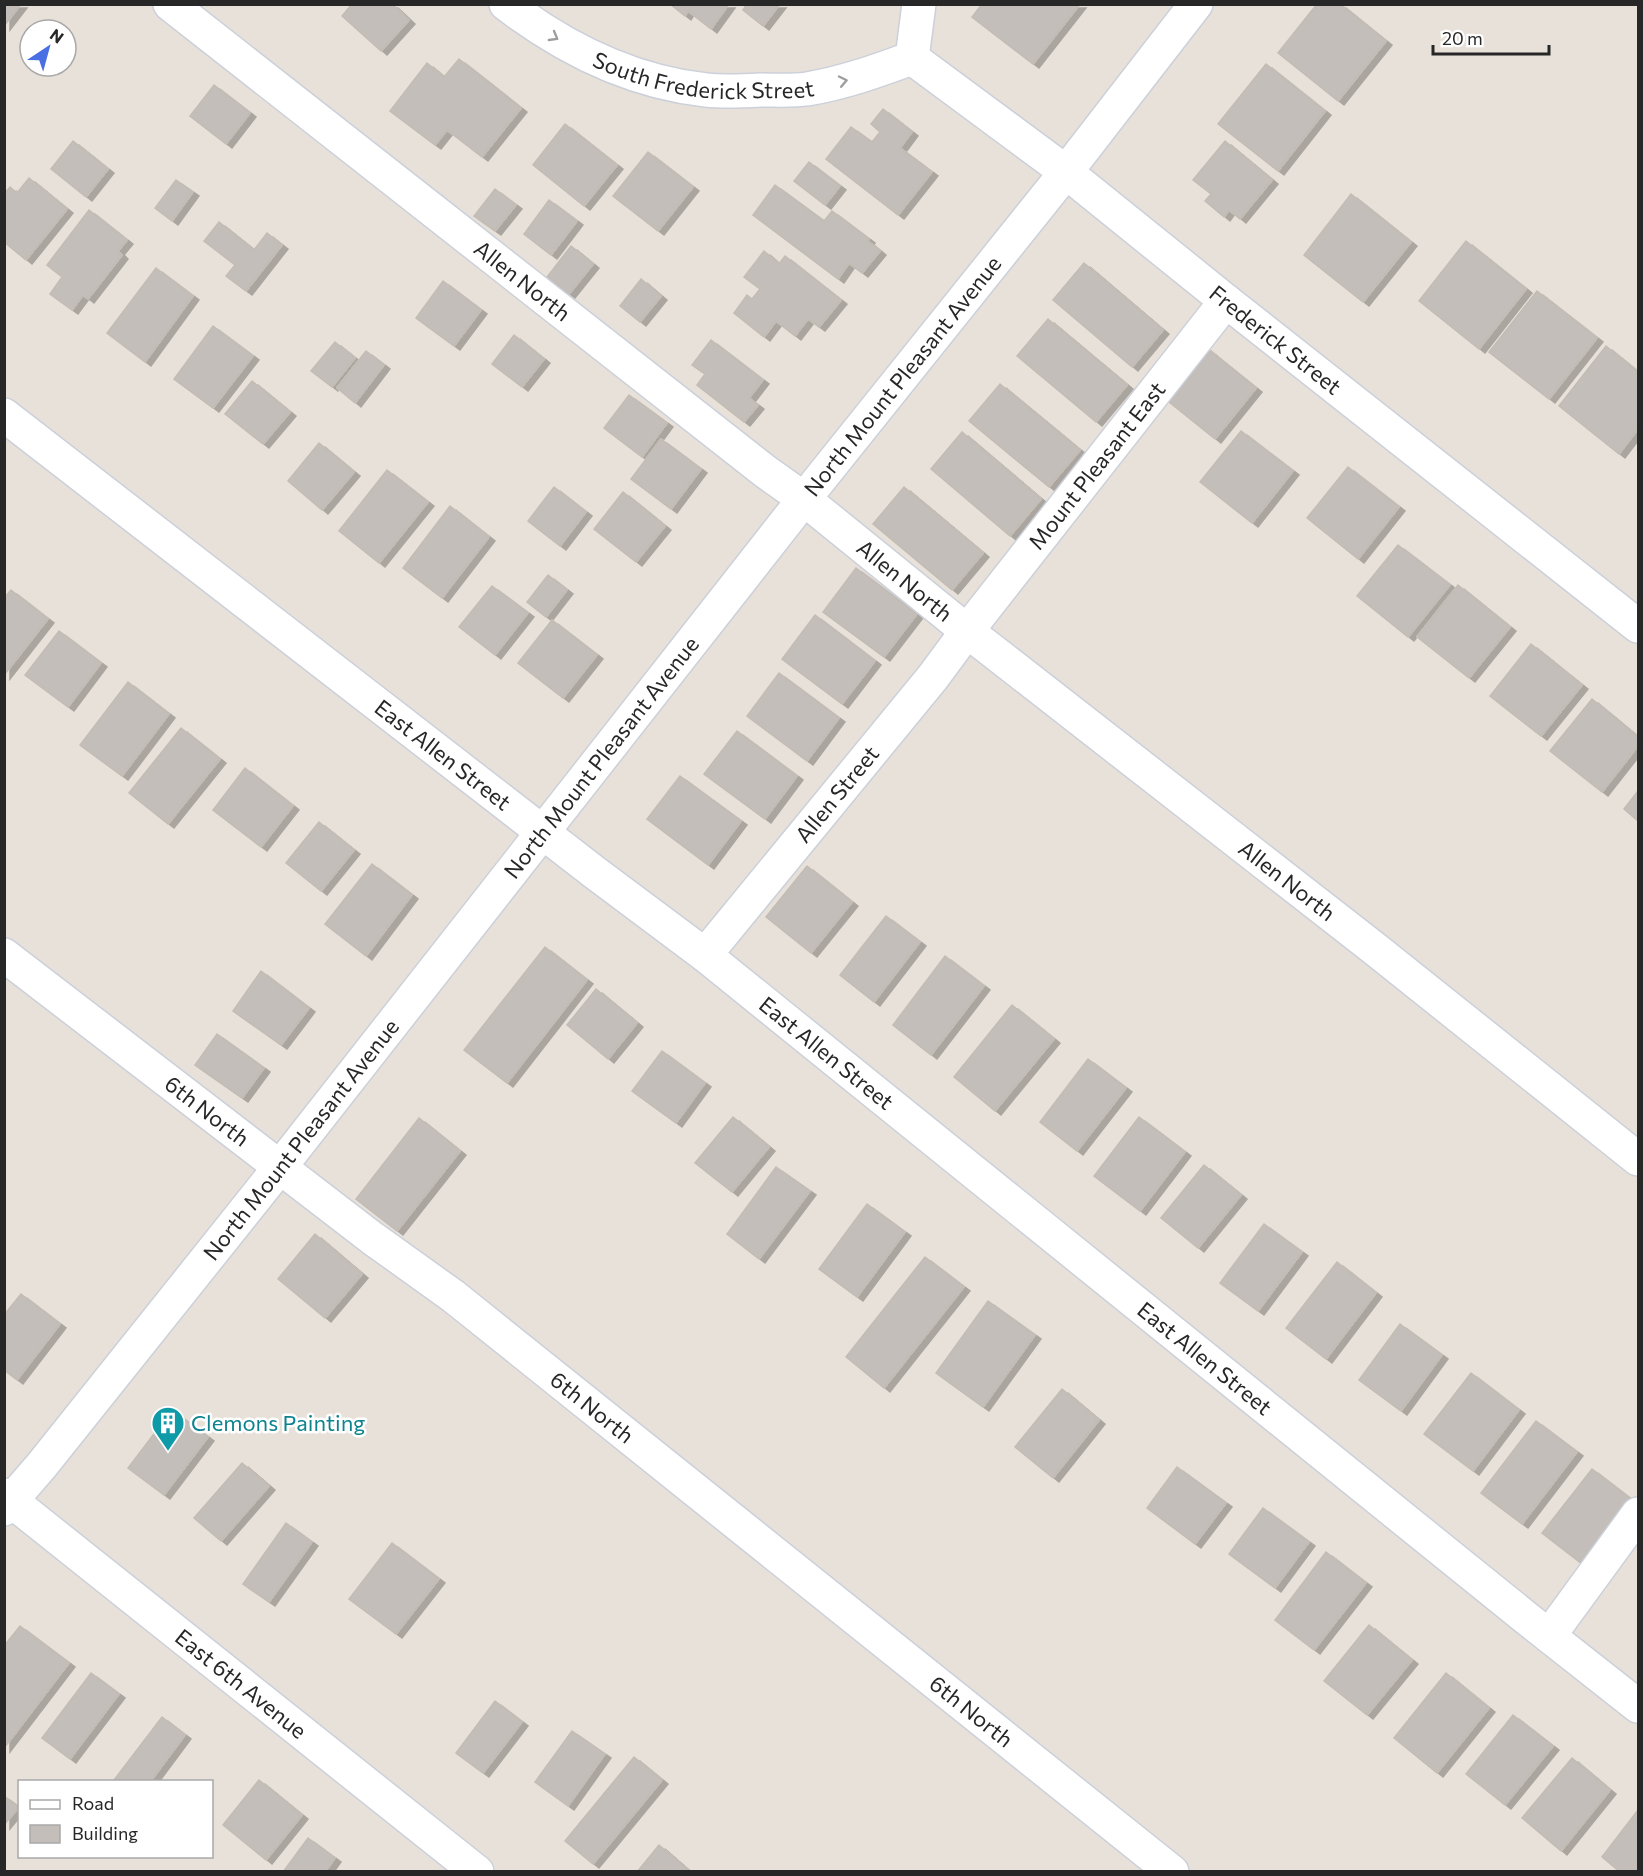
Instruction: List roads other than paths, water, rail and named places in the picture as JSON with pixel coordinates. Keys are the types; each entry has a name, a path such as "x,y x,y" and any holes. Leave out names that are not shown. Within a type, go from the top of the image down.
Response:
{"street":[{"name":"Allen North","path":"170,4 804,500 967,632 1375,949 1638,1159"},
{"name":"South Frederick Street","path":"506,4 532,24 580,52 654,80 706,90 805,89 860,77 912,58"},
{"path":"912,58 919,4"},
{"name":"North Mount Pleasant Avenue","path":"7,1502 42,1465 280,1167 804,500 1066,172 1196,4"},
{"name":"Frederick Street","path":"912,58 1066,172 1638,626"},
{"name":"Mount Pleasant East","path":"967,632 1226,301"},
{"name":"East Allen Street","path":"4,415 705,955 1638,1706"},
{"name":"Allen Street","path":"705,955 926,686 967,632"},
{"name":"6th North","path":"4,955 280,1167 453,1296 1172,1872"},
{"name":"East 6th Avenue","path":"7,1502 477,1872"},
{"path":"1549,1636 1638,1514"}],"place":[{"name":"Clemons Painting","path":"168,1452"}]}
